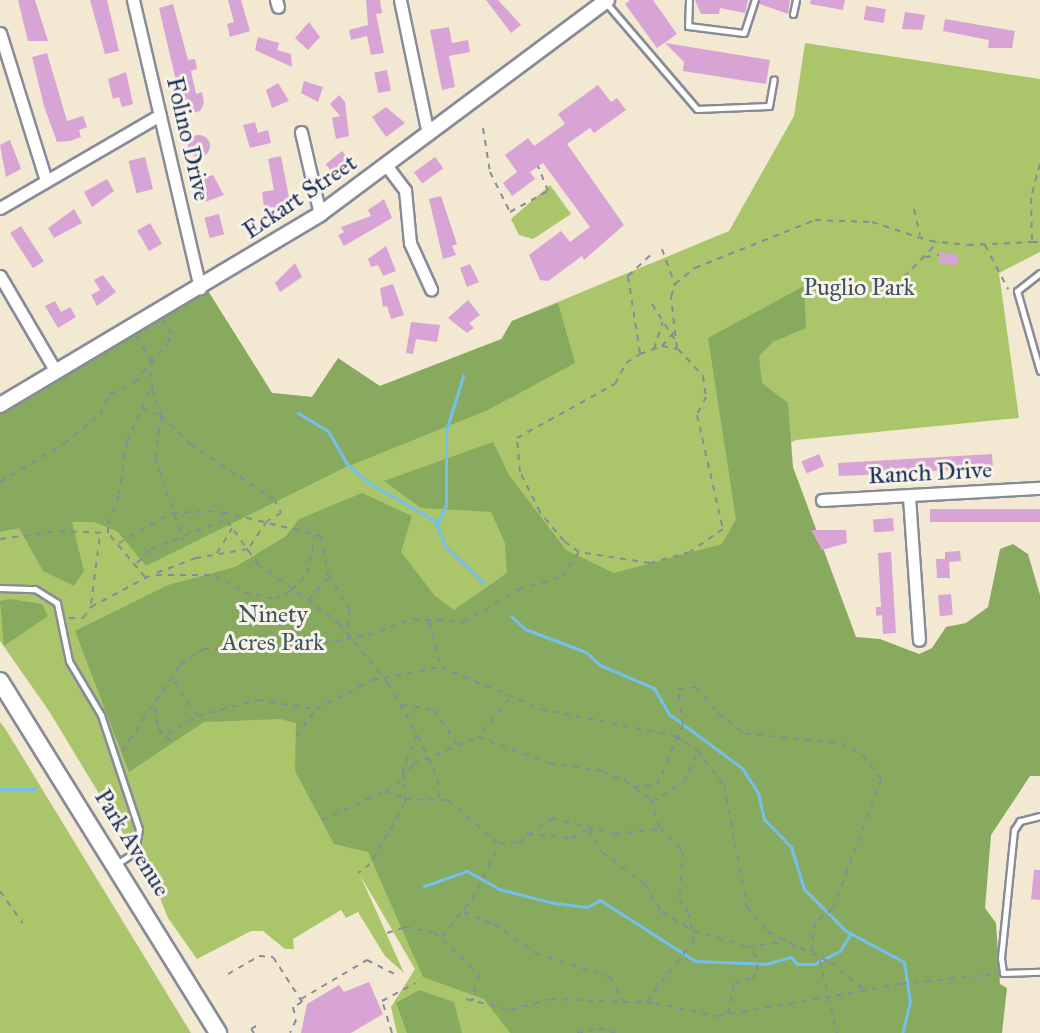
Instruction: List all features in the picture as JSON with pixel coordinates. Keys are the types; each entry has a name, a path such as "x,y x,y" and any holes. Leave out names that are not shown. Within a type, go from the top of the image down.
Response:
{"main road":[{"name":"Park Avenue","path":"0,681 117,863 218,1033"}],"street":[{"name":"Folino Drive","path":"133,0 200,288"},
{"path":"400,0 428,134"},
{"name":"Eckart Street","path":"0,405 320,214 606,1"},
{"path":"0,33 46,181"},
{"path":"0,208 160,115"},
{"path":"301,132 320,214"},
{"path":"386,165 405,190 410,243 431,289"},
{"path":"0,276 56,372"},
{"name":"Ranch Drive","path":"822,500 1040,488"},
{"path":"909,497 919,640"}],"lane":[{"path":"689,0 688,26 744,33 755,0"},
{"path":"793,14 796,0"},
{"path":"606,1 697,109 769,106 774,79"},
{"path":"1040,273 1017,291 1040,371"},
{"path":"0,588 21,587 49,596 60,618 69,661 101,715 139,829 135,852 117,863"},
{"path":"1040,816 1020,821 1014,830 1003,973 1040,972"}],"path":[{"path":"483,128 490,172 510,212 548,191 538,166"},
{"path":"1032,242 1031,198 1040,164"},
{"path":"914,209 921,238"},
{"path":"675,340 671,297 675,284 695,268 815,220 872,222 939,242 1040,242"},
{"path":"904,277 939,242"},
{"path":"985,244 1008,289 1017,291"},
{"path":"662,249 675,284"},
{"path":"640,354 628,276 653,253"},
{"path":"921,258 939,255"},
{"path":"652,304 678,349 703,376 706,397 697,415 723,529 690,552 650,563 579,552 540,512 520,472 517,438 615,384 626,363 640,354 662,346 678,349"},
{"path":"0,482 33,467 92,422 110,394 135,382 172,334 158,312"},
{"path":"654,349 663,321"},
{"path":"131,328 151,360 161,416 155,458 183,540"},
{"path":"662,346 676,330"},
{"path":"108,533 127,441 153,382"},
{"path":"60,618 83,618 91,607 151,575 216,555 248,549 267,521 281,513 274,499 190,444 161,416 140,408"},
{"path":"119,543 172,513 220,511 321,536 328,554 329,578 350,610 347,637"},
{"path":"220,511 258,564 339,623 401,704 427,757 439,798 499,844 519,842 552,818 615,834 660,828"},
{"path":"137,563 151,549 183,540 227,519"},
{"path":"216,555 233,527"},
{"path":"0,539 59,531 108,533 119,543 124,556 137,563 145,578"},
{"path":"91,607 100,534"},
{"path":"151,575 214,575 262,599 292,590 307,574 315,535"},
{"path":"115,757 174,681 180,665 203,649 299,647 429,620 464,622 519,589 562,577 579,552"},
{"path":"308,601 329,578"},
{"path":"429,620 441,667"},
{"path":"296,737 316,709 381,678 441,667 510,699 579,719 675,736 698,751 724,785 747,907 768,932 811,956 830,962 865,990"},
{"path":"174,681 197,716"},
{"path":"633,787 657,785 675,736 683,725 678,689 696,687 718,713 745,734 841,743 863,755 881,779 833,909 815,922 811,956"},
{"path":"322,820 403,780 413,764 478,737 510,699"},
{"path":"168,734 197,716 258,700 316,709"},
{"path":"401,704 434,710 459,747"},
{"path":"155,707 158,729 168,734 172,742"},
{"path":"358,873 379,851 405,799 403,780 417,734"},
{"path":"478,737 549,763 602,771 633,787 651,803 660,828 683,852 679,899 694,931 687,954 660,980 647,1003"},
{"path":"651,803 684,782 698,751"},
{"path":"385,791 405,799 439,798"},
{"path":"589,829 602,852 645,884 662,912 694,931 748,947 787,941"},
{"path":"527,834 571,838 589,829"},
{"path":"441,938 464,912 499,844"},
{"path":"0,891 22,923"},
{"path":"464,912 494,924 536,953 610,977 623,1002"},
{"path":"387,933 422,928 441,938 479,975 472,1001"},
{"path":"728,1014 734,984 753,978 757,970 757,957 748,947"},
{"path":"228,974 259,956 271,956 300,999"},
{"path":"820,958 832,997 837,1033"},
{"path":"290,1033 296,1020 293,1007 300,999 367,960 397,975"},
{"path":"466,999 511,1010 551,999 647,1003 728,1014 901,984 1003,973"},
{"path":"392,1033 384,997 416,983"},
{"path":"254,1033 251,1029 258,1025"},
{"path":"385,1033 390,1028"},
{"path":"577,1033 599,1028 615,1033"}],"green space":[{"name":"Ninety Acres Park","path":"805,43 1040,79 1040,252 999,273 1019,418 796,440 768,454 861,672 1029,773 989,834 981,904 992,1033 397,1033 391,1007 415,969 360,875 404,973 385,956 358,912 346,918 341,910 293,939 294,949 285,949 263,931 251,931 197,959 168,918 156,888 49,711 0,641 0,412 208,291 272,393 312,397 380,386 501,339 512,321 729,231 794,116"},
{"path":"550,185 571,214 533,239 519,235 511,219"},
{"name":"Ninety Acres Park","path":"804,286 806,328 773,342 759,356 762,383 788,403 793,467 856,637 880,639 919,654 932,648 946,627 966,623 988,607 1000,549 1013,544 1028,554 1040,595 1040,776 1030,776 991,835 985,908 996,923 1000,984 1007,988 1002,1033 510,1033 484,999 423,977 368,852 334,844 295,771 296,723 280,719 204,722 129,772 75,631 168,585 235,567 286,536 299,519 362,493 412,516 401,552 435,596 454,610 507,573 505,543 491,512 421,508 384,481 493,442 509,475 566,550 614,573 722,544 736,519 708,338"},
{"path":"208,291 272,393 312,397 338,358 380,386 502,339 512,321 558,303 575,363 488,410 344,468 146,566 118,532 94,522 72,522 84,571 74,586 43,571 19,528 0,532 0,412"},
{"path":"10,599 42,604 48,616 4,646 0,601"},
{"path":"0,722 6,730 191,1033 0,1033"},
{"path":"419,990 454,1002 462,1033 407,1033 396,1003"}],"building":[{"path":"18,0 35,0 48,41 28,41"},
{"path":"90,0 107,0 119,51 105,54"},
{"path":"228,0 241,0 250,31 230,37 227,24 234,22"},
{"path":"366,0 380,0 382,13 376,14 384,53 371,55 367,36 351,40 349,30 368,25"},
{"path":"486,0 498,0 521,25 511,33"},
{"path":"630,0 653,0 677,34 657,48 625,4"},
{"path":"695,0 748,0 745,13 720,8 719,14 701,14"},
{"path":"760,0 790,0 788,14 760,4"},
{"path":"811,0 845,0 843,10 810,4"},
{"path":"173,4 188,60 195,59 197,69 191,71 196,94 202,92 204,104 200,111 184,115 159,8"},
{"path":"866,6 886,9 884,23 864,20"},
{"path":"905,12 925,15 922,30 902,29"},
{"path":"945,19 1015,31 1012,48 988,48 989,40 943,31"},
{"path":"309,22 320,37 308,50 295,38"},
{"path":"449,27 452,43 468,40 470,52 449,56 455,87 442,90 430,30"},
{"path":"258,37 279,43 277,50 291,54 292,67 255,50"},
{"path":"665,43 770,60 766,84 683,71 684,62"},
{"path":"47,53 67,121 83,116 87,127 79,130 81,137 70,141 57,142 44,106 32,57"},
{"path":"387,70 391,91 378,93 374,72"},
{"path":"126,72 133,104 122,107 119,97 113,99 108,79"},
{"path":"304,81 323,87 318,102 301,93"},
{"path":"278,83 289,101 272,108 266,90"},
{"path":"598,85 611,102 617,98 626,110 594,133 590,128 567,144 624,225 584,260 582,256 548,281 540,280 529,255 561,231 570,242 590,227 543,163 530,172 535,179 512,196 503,183 517,172 505,155 528,138 534,146 565,124 558,114"},
{"path":"339,95 345,102 349,136 336,139 332,118 340,116 330,104"},
{"path":"386,107 405,123 386,137 372,117"},
{"path":"255,122 258,133 268,130 271,143 250,148 243,125"},
{"path":"199,135 207,138 210,146 207,154 199,157 191,154 188,146 191,138"},
{"path":"10,140 21,169 6,177 0,145"},
{"path":"342,151 350,161 334,174 326,164"},
{"path":"281,156 291,208 274,212 273,207 264,208 262,192 274,190 268,159"},
{"path":"145,157 153,189 136,193 129,161"},
{"path":"435,157 443,168 422,184 414,172"},
{"path":"213,175 224,195 205,202 199,179"},
{"path":"107,179 114,191 92,207 84,192"},
{"path":"441,196 457,244 452,246 456,255 443,259 429,199"},
{"path":"384,199 392,218 344,246 338,235 344,232 341,227 371,216 368,210"},
{"path":"74,209 82,223 54,238 48,228"},
{"path":"219,214 224,234 210,238 204,218"},
{"path":"150,223 162,244 149,251 137,230"},
{"path":"21,226 44,261 33,268 10,233"},
{"path":"386,246 396,271 383,276 378,265 371,267 368,259"},
{"path":"940,252 959,255 957,266 938,263"},
{"path":"295,263 302,277 280,292 275,283"},
{"path":"470,264 479,282 467,287 460,268"},
{"path":"103,275 116,292 97,306 91,295 100,290 94,280"},
{"path":"393,284 404,315 391,319 387,306 383,307 380,288"},
{"path":"468,300 480,315 469,323 474,328 467,333 448,318"},
{"path":"55,301 61,312 70,307 76,317 58,328 45,306"},
{"path":"411,322 440,325 437,342 416,339 413,354 406,353"},
{"path":"819,454 824,466 807,473 802,461"},
{"path":"992,454 993,467 905,473 890,466 891,474 839,476 838,463"},
{"path":"930,509 1040,509 1040,522 930,522"},
{"path":"893,518 894,531 874,532 873,519"},
{"path":"811,530 846,530 847,543 822,550"},
{"path":"960,551 961,561 949,562 950,578 937,578 936,559 945,559 945,552"},
{"path":"891,552 896,633 883,634 882,615 876,616 876,607 881,607 878,553"},
{"path":"951,594 953,615 940,616 938,595"},
{"path":"1034,870 1040,870 1040,900 1031,899"},
{"path":"369,982 383,1014 351,1033 301,1033 307,1004 339,985 344,992"}],"waterway":[{"path":"436,526 446,505 446,431 463,376"},
{"path":"298,413 328,431 348,465 371,484 435,521 445,546 484,583"},
{"path":"511,616 525,629 586,652 600,665 654,688 669,714 742,768 758,793 764,819 791,847 804,889 846,931 904,962 910,1002 902,1033"},
{"path":"0,789 35,789"},
{"path":"424,886 467,871 499,889 554,903 587,907 600,900 695,961 766,964 791,957 797,964 814,964 840,951 851,933"}],"park label":[{"name":"Puglio Park","path":"859,288"}]}
